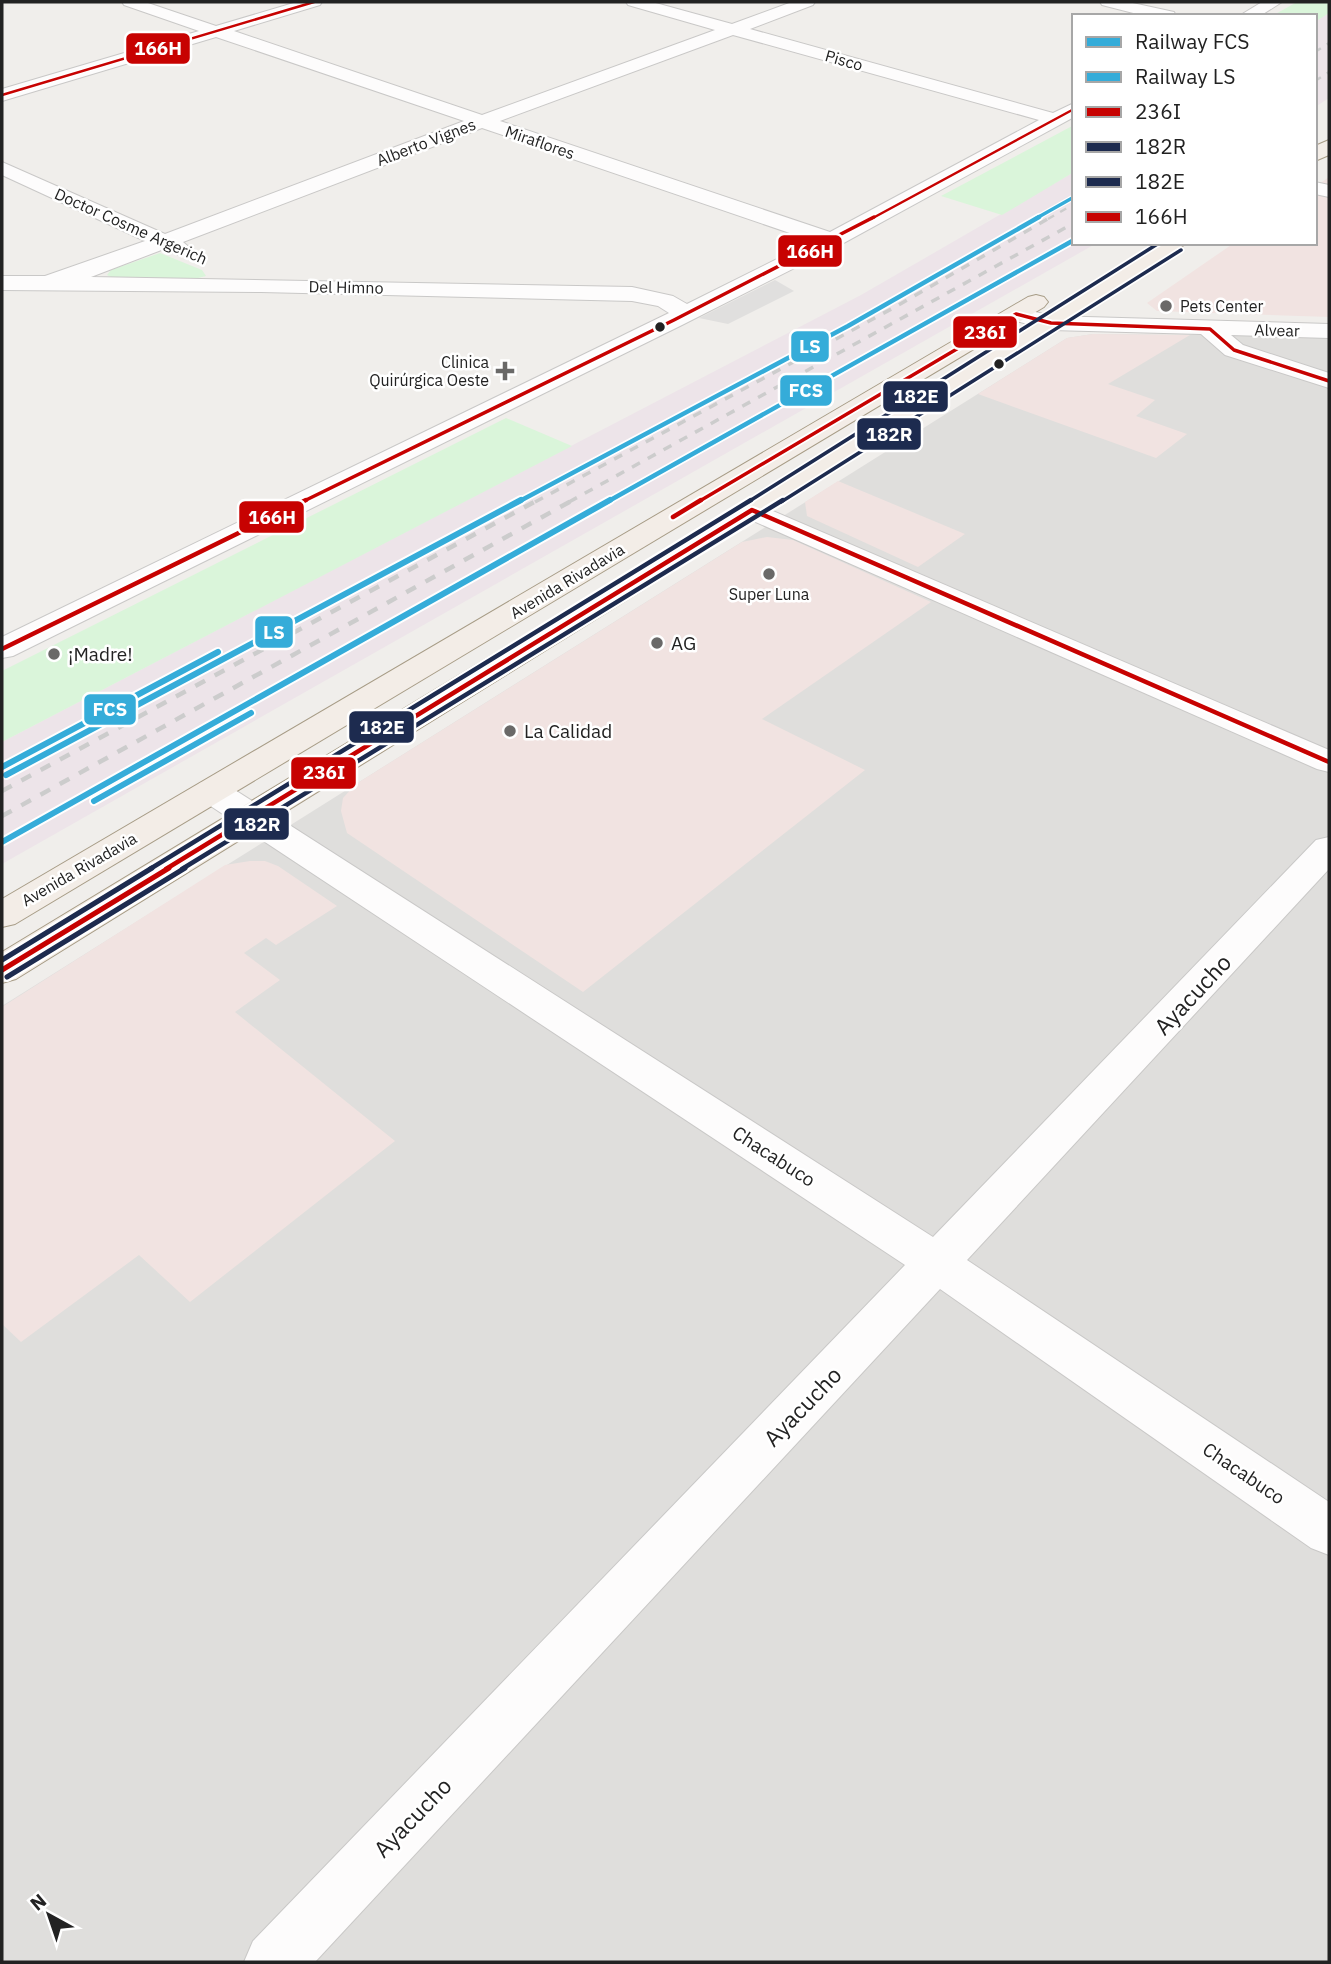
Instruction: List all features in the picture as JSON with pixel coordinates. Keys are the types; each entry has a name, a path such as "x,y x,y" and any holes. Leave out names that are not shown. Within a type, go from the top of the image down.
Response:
{"main road":[{"name":"Avenida Rivadavia","path":"2,915 1016,314 1127,245"},
{"name":"Avenida Rivadavia","path":"2,971 752,510 1174,245"}],"street":[{"name":"Miraflores","path":"130,2 832,240"},
{"path":"2,95 314,2"},
{"name":"Pisco","path":"634,2 1064,114"},
{"name":"Alberto Vignes","path":"45,284 807,2"},
{"path":"1108,2 1159,14"},
{"path":"1251,14 1274,2"},
{"path":"8,640 832,240 1064,114"},
{"name":"Doctor Cosme Argerich","path":"2,168 261,285"},
{"name":"Del Himno","path":"2,283 261,285 632,294 665,301 685,313"},
{"name":"Alvear","path":"1016,314 1051,323 1329,331"},
{"path":"1210,329 1234,350 1329,381"},
{"path":"752,510 1329,762"},
{"name":"Chacabuco","path":"212,791 937,1263 1329,1531"},
{"name":"Ayacucho","path":"274,1962 1329,848"}],"shaded area":[{"path":"1329,13 1329,98 1317,106 1317,21"},
{"path":"1072,173 1072,245 1093,245 2,864 2,742 861,295"},
{"path":"1329,177 1329,317 1157,311 1147,303 1231,245 1317,245 1317,186"},
{"path":"775,280 794,291 728,324 699,318"},
{"path":"1093,334 1329,336 1329,1962 2,1962 2,1006 1067,338"},
{"path":"1093,334 1190,335 1108,384 1155,400 1136,416 1187,434 1156,458 978,394 1067,338"},
{"path":"838,481 965,534 918,567 807,516 805,502"},
{"path":"767,537 793,540 931,602 762,719 865,770 583,992 347,833 341,811 343,798 356,784 742,542"},
{"path":"265,861 278,866 337,906 276,945 266,938 244,953 280,980 235,1012 395,1141 190,1302 139,1255 21,1342 2,1324 2,1007 225,865"}],"green space":[{"path":"1297,2 1329,2 1329,13 1317,21 1317,14 1276,14"},
{"path":"1072,126 1072,173 1002,215 941,196"},
{"path":"160,253 202,270 206,276 113,278 107,275 111,270"},
{"path":"506,418 572,446 2,742 2,671"}],"railway":[{"path":"1317,51 1329,43"},
{"path":"1317,80 1329,72"},
{"path":"1048,219 1072,205"},
{"path":"535,502 895,307 1051,217"},
{"path":"569,502 1072,224"},
{"path":"2,791 538,500"},
{"path":"2,816 573,500"}],"rail line":[{"name":"LS","path":"6,775 848,326 1072,198"},
{"name":"FCS","path":"2,842 1072,241"},
{"name":"FCS","path":"2,767 218,652"},
{"name":"LS","path":"94,801 251,713"}],"transit line":[{"name":"166H","path":"2,95 314,2"},
{"name":"166H","path":"2,649 674,320 832,240 1072,110"},
{"name":"182E","path":"2,960 747,503 1156,245"},
{"name":"182R","path":"7,977 757,517 1181,250"},
{"name":"236I","path":"673,517 1016,314 1051,323 1210,329 1234,350 1329,381"},
{"name":"236I","path":"2,970 752,510 1329,762"}],"place":[{"name":"Pets Center","path":"1166,306"},
{"name":"Clinica Quirúrgica Oeste","path":"505,371"},
{"name":"Super Luna","path":"769,574"},
{"name":"AG","path":"657,643"},
{"name":"¡Madre!","path":"54,654"},
{"name":"La Calidad","path":"510,731"}]}
